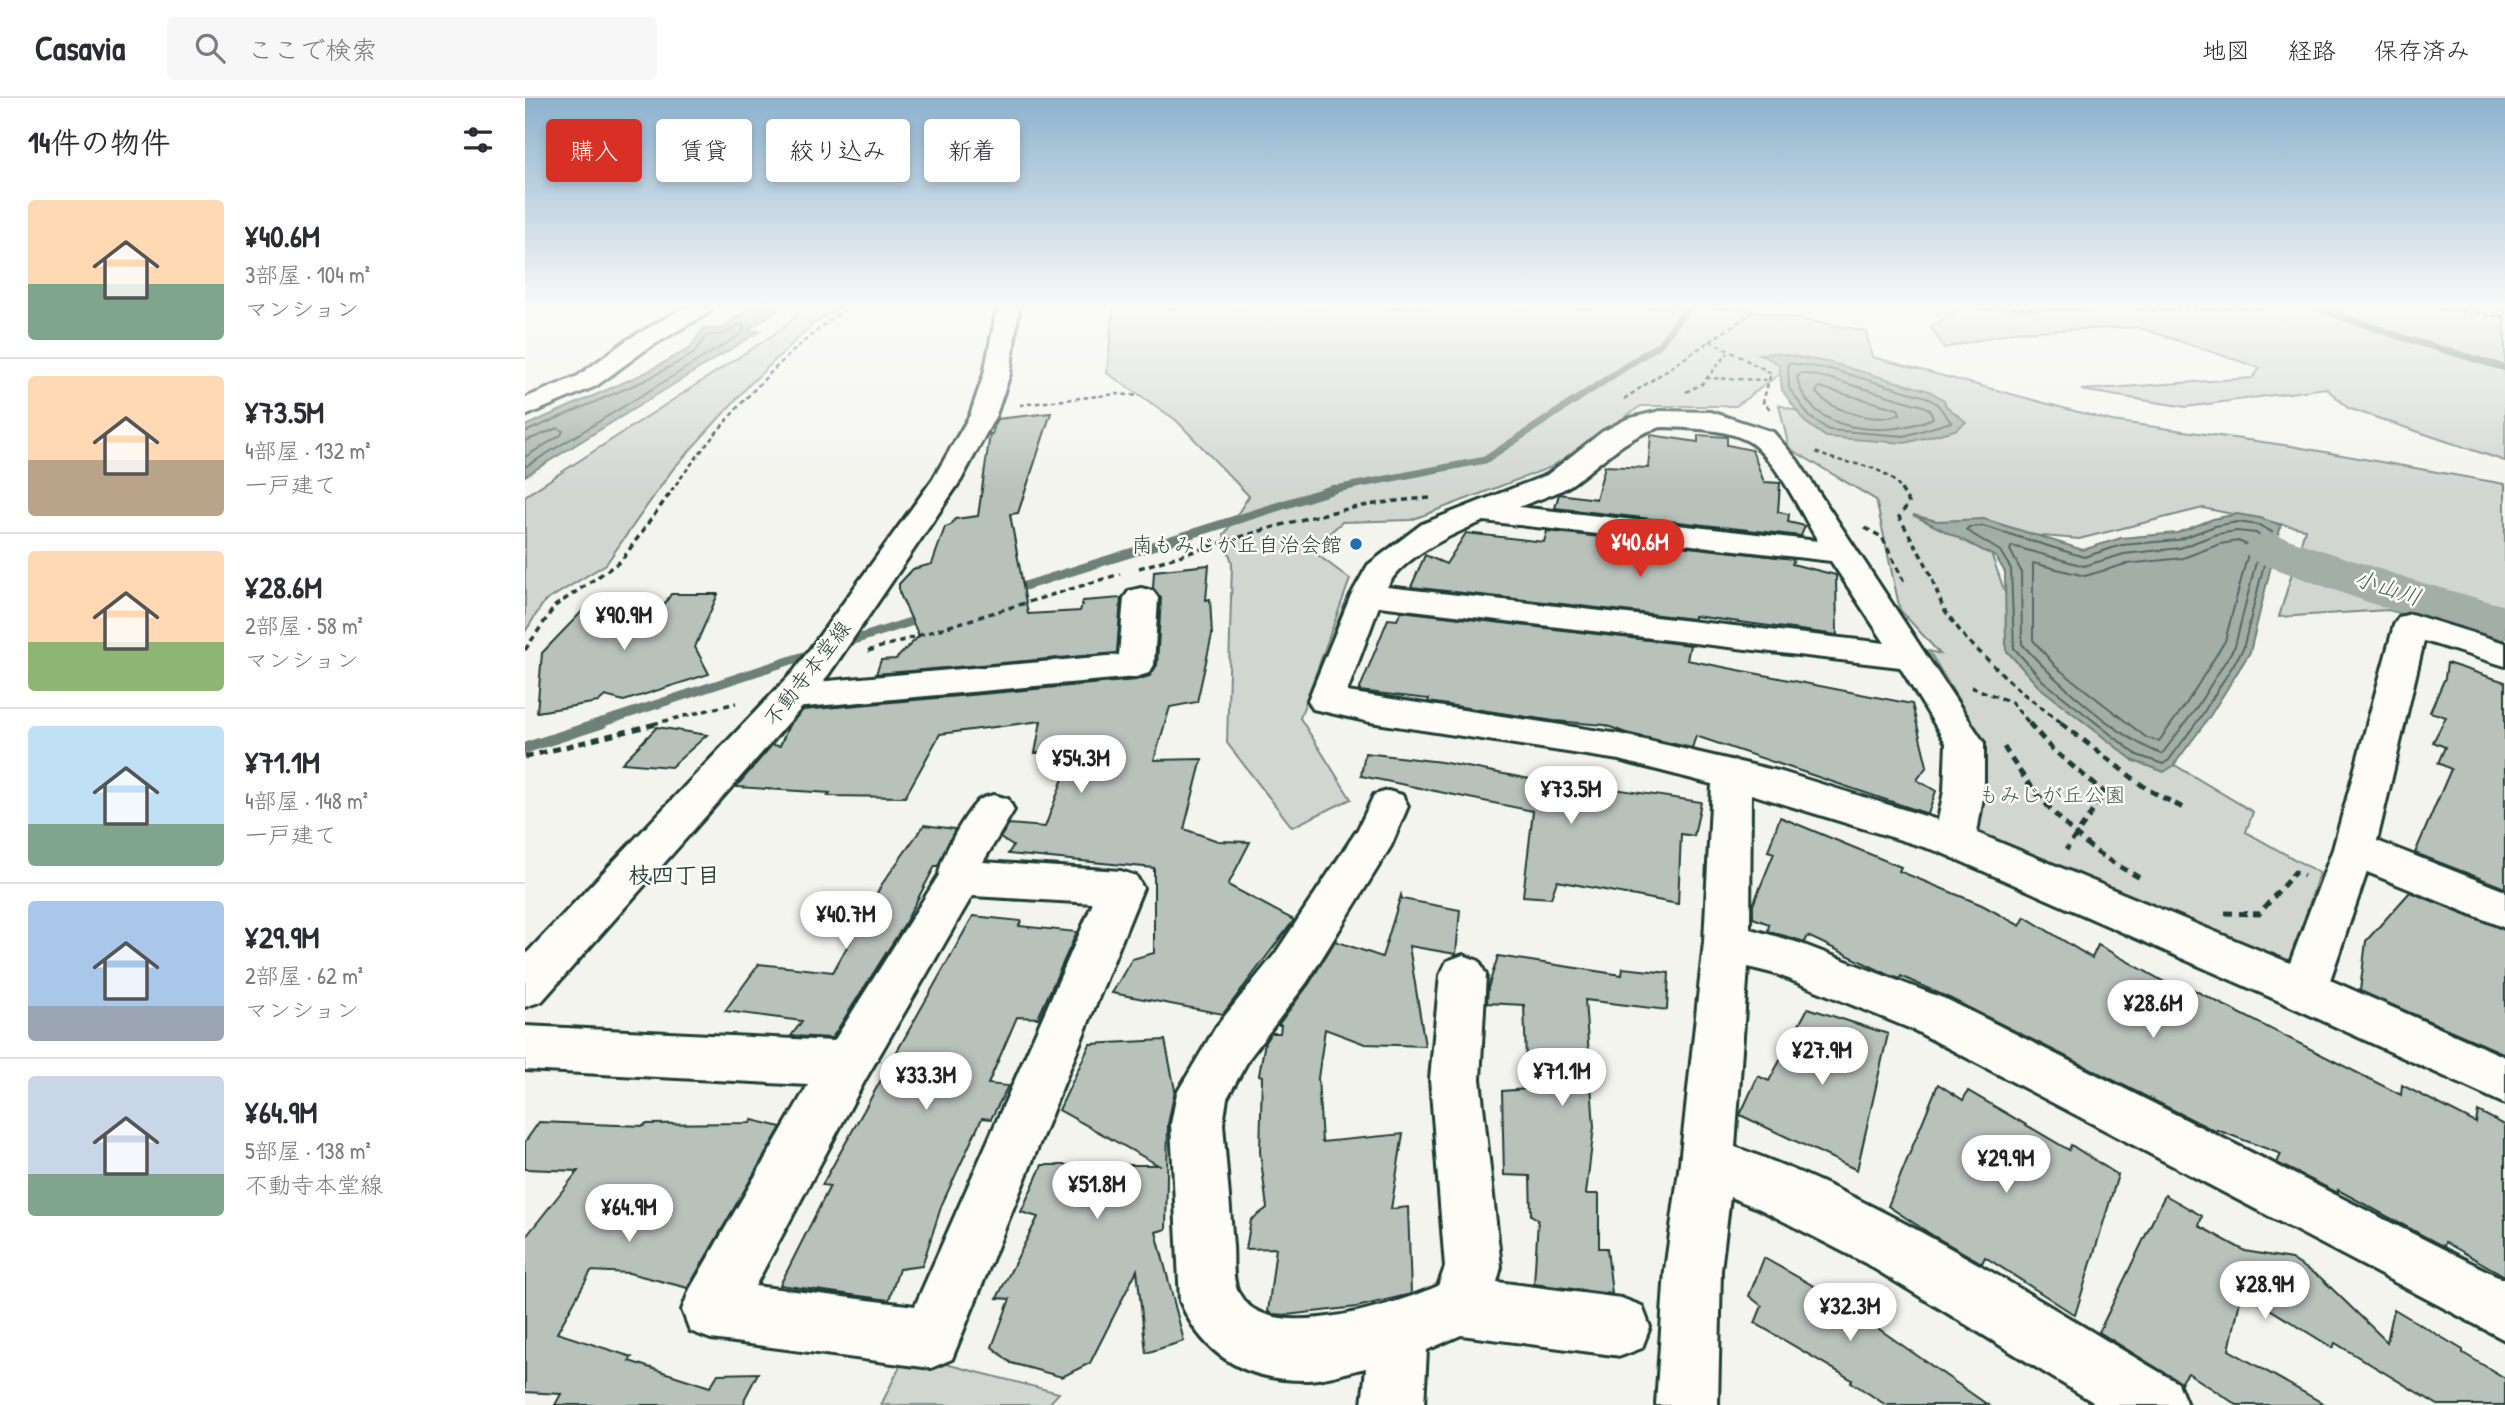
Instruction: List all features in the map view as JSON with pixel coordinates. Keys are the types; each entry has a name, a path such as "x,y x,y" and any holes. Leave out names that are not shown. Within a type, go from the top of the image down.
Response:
{"street":[{"path":"525,408 587,381 603,369"},
{"name":"不動寺本堂線","path":"525,987 803,684 947,480 984,410 998,369"},
{"path":"1955,841 1964,791 1965,743 1912,657 1848,538 1763,438 1711,420 1660,419 1637,425 1612,438 1557,481 1433,531 1379,572 1367,595 1326,700 1619,747 1732,775 1955,841 2303,990 2505,1081"},
{"path":"1478,511 1848,538"},
{"path":"1367,595 1912,657"},
{"path":"803,684 1136,665 1141,598"},
{"path":"2303,990 2354,849 2411,625 2505,655"},
{"path":"1687,1405 1693,1270 1707,1163 1727,943 1732,775"},
{"path":"1388,806 1376,835 1291,968 1233,1042 1202,1093 1197,1124 1209,1301 1235,1332 1261,1346 1310,1350 1399,1332 1461,1306 1621,1328"},
{"path":"960,878 1121,888 931,1338 711,1310 847,1064 960,878 962,860 994,810"},
{"path":"2354,849 2505,910"},
{"path":"1727,943 1783,957 1931,1015 2505,1311"},
{"path":"1461,1306 1473,1267 1455,1079 1463,975"},
{"path":"525,1048 847,1064"},
{"path":"1707,1163 1775,1188 1885,1243 2156,1405"},
{"path":"1393,1405 1399,1332"}],"path":[{"path":"525,650 555,606 621,561 699,453 775,369"},
{"path":"1620,401 1668,369"},
{"path":"1683,394 1702,384 1713,369"},
{"path":"1766,369 1771,373 1763,402 1779,417"},
{"path":"1705,378 1768,380"},
{"path":"984,410 1116,394 1141,396"},
{"path":"1808,447 1824,457 1863,463 1891,476 1909,503 1899,517 1927,566 1943,608 1966,639 2030,699 2147,789 2185,810"},
{"path":"525,757 803,684 1330,512 1395,500 1435,497"},
{"path":"1848,538 1882,537 1906,587"},
{"path":"1964,680 1975,695"},
{"path":"1969,686 2011,702 2052,749 2105,793 2092,815 2075,834 2048,881"},
{"path":"2003,746 2018,771 2075,834 2097,852 2149,883"},
{"path":"2221,913 2259,914 2295,872 2340,892"}],"green space":[{"path":"720,369 766,369 673,469 606,564 544,602 525,632 525,496"},
{"path":"1107,369 1786,369 1736,406 1641,406 1551,467 1411,520 1342,522 1311,550 1350,579 1300,718 1351,799 1292,827 1227,743 1232,563 1224,535 1249,496 1176,420 1107,373"},
{"name":"もみじが丘公園","path":"1802,369 1917,369 2112,421 2291,446 2505,484 2505,641 2388,610 2279,617 2305,529 2203,508 2079,539 1983,531 2027,654 2133,740 2253,812 2246,832 2319,873 2288,972 1975,835 1985,744 1929,651 1940,654 1900,610 1876,500 1789,448 1779,405 1850,428"},
{"path":"2259,369 2505,369 2505,461 2348,408 2326,388 2186,407 2081,390 2252,378"},
{"path":"906,1354 1059,1393 1048,1405 881,1405"}],"water":[{"path":"652,369 698,369 525,476 525,426"},
{"path":"1780,369 1852,369 1929,391 1944,400 1946,406 1966,422 1955,430 1905,443 1826,437 1805,422 1782,390"},
{"path":"2237,514 2281,525 2250,652 2208,719 2173,766 2164,772 2134,761 2038,686 2006,650 2005,572 1996,557 1913,515 1937,521 1984,519 2083,550 2121,538 2177,533 2213,519"}],"building":[{"path":"1051,413 1018,513 1010,514 1028,614 1080,611 1083,601 1121,598 1117,653 876,674 881,660 896,659 919,636 899,592 899,584 913,569 932,564 945,527 951,525 955,519 978,516 990,434 997,419"},
{"path":"1651,435 1698,442 1698,435 1727,437 1727,445 1752,450 1764,482 1780,483 1778,512 1789,514 1788,522 1805,526 1801,536 1555,508 1559,494 1596,499 1605,466 1648,468"},
{"path":"1547,531 1794,559 1792,564 1836,575 1837,635 1694,616 1694,619 1411,587 1425,555 1446,564 1466,533 1544,542"},
{"path":"1209,565 1206,600 1210,599 1212,635 1197,702 1170,707 1154,760 1202,759 1184,829 1218,841 1250,842 1228,885 1294,920 1223,1014 1112,993 1132,959 1154,953 1154,868 1008,854 1013,846 1000,838 1009,824 1045,827 1074,749 1035,753 1041,721 940,734 905,797 828,796 830,793 736,787 772,745 780,746 789,725 803,710 1136,680 1150,676 1157,665 1161,598 1153,588 1154,571"},
{"path":"671,594 718,594 695,647 709,674 624,701 605,696 598,702 537,712 542,653 592,601 661,610"},
{"path":"1401,611 1690,645 1687,660 1912,704 1927,766 1917,780 1936,791 1928,814 1696,736 1692,748 1626,733 1605,725 1554,721 1428,702 1429,699 1359,691 1388,619 1397,620"},
{"path":"2447,663 2505,682 2505,888 2415,853 2451,769 2438,763 2445,747 2433,742 2446,717 2430,712 2445,678"},
{"path":"657,727 707,735 671,767 622,763"},
{"path":"1365,753 1441,762 1541,781 1542,778 1701,802 1694,836 1681,834 1678,904 1557,881 1551,898 1523,896 1533,811 1361,776"},
{"path":"1780,817 1901,867 1899,871 1982,905 2020,926 2025,917 2092,958 2098,945 2188,995 2190,988 2401,1095 2402,1085 2476,1123 2478,1111 2505,1125 2505,1276 2445,1242 2444,1247 2338,1190 2338,1193 2277,1163 2281,1154 2217,1132 1949,998 1901,976 1900,979 1889,975 1808,936 1805,942 1768,931 1769,924 1753,918 1753,905 1774,853 1768,851"},
{"path":"924,825 955,829 938,866 935,866 904,925 832,1038 791,1036 802,1021 725,1011 759,964 833,972 882,884"},
{"path":"2410,892 2505,930 2505,1054 2360,991 2366,941"},
{"path":"1401,895 1402,899 1460,910 1456,954 1409,946 1425,1046 1365,1044 1325,1029 1318,1078 1322,1142 1403,1134 1391,1209 1408,1207 1411,1294 1357,1307 1273,1314 1268,1312 1276,1248 1246,1249 1251,1220 1267,1208 1260,1152 1262,1076 1259,1075 1265,1042 1271,1033 1280,1033 1281,1025 1278,1025 1309,984 1335,941 1382,957"},
{"path":"973,916 1021,921 1019,926 1077,932 1038,1018 1017,1017 988,1084 1008,1086 991,1119 982,1118 942,1204 922,1266 899,1269 889,1300 780,1285 830,1186 822,1185"},
{"path":"1498,956 1622,975 1623,968 1669,973 1667,1010 1585,1000 1594,1127 1586,1194 1599,1194 1599,1248 1607,1248 1612,1294 1534,1284 1538,1220 1531,1215 1530,1176 1504,1175 1502,1091 1527,1089 1524,1005 1487,1003 1488,988"},
{"path":"1808,1008 1888,1034 1857,1170 1740,1115 1758,1076 1769,1081"},
{"path":"1165,1040 1175,1090 1168,1124 1166,1229 1156,1232 1184,1341 1146,1353 1137,1270 1090,1363 1062,1377 1011,1363 992,1347 1010,1299 997,1298 1038,1217 1021,1212 1042,1165 1158,1165 1059,1110 1090,1044"},
{"path":"1938,1084 1963,1100 1968,1091 2069,1150 2071,1145 2118,1175 2075,1315 1985,1257 1982,1263 1888,1206"},
{"path":"752,1120 781,1127 688,1288 629,1273 591,1271 557,1333 632,1357 629,1361 710,1387 718,1374 758,1373 744,1405 555,1405 561,1394 525,1392 525,1238 578,1171 525,1169 525,1142 539,1122 644,1126 750,1123"},
{"path":"2165,1195 2202,1216 2199,1226 2245,1251 2291,1259 2321,1278 2387,1342 2394,1309 2463,1350 2463,1353 2505,1378 2505,1405 2438,1405 2335,1343 2333,1348 2242,1292 2229,1350 2326,1405 2237,1405 2188,1373 2181,1383 2099,1332"},
{"path":"1764,1258 1833,1297 1988,1405 1886,1405 1851,1382 1852,1380 1755,1323 1762,1306 1749,1296"}],"waterway":[{"path":"1332,490 1485,460 1622,369"},
{"path":"1012,590 1332,490"},
{"path":"1325,491 1332,490"},
{"name":"小山川","path":"2270,549 2393,592 2505,625"},
{"path":"838,645 926,617"},
{"path":"597,724 816,652"},
{"path":"525,748 602,723"}],"place":[{"name":"南もみじが丘自治会館","path":"1356,544"}],"district":[{"name":"枝四丁目","path":"674,874"}]}
